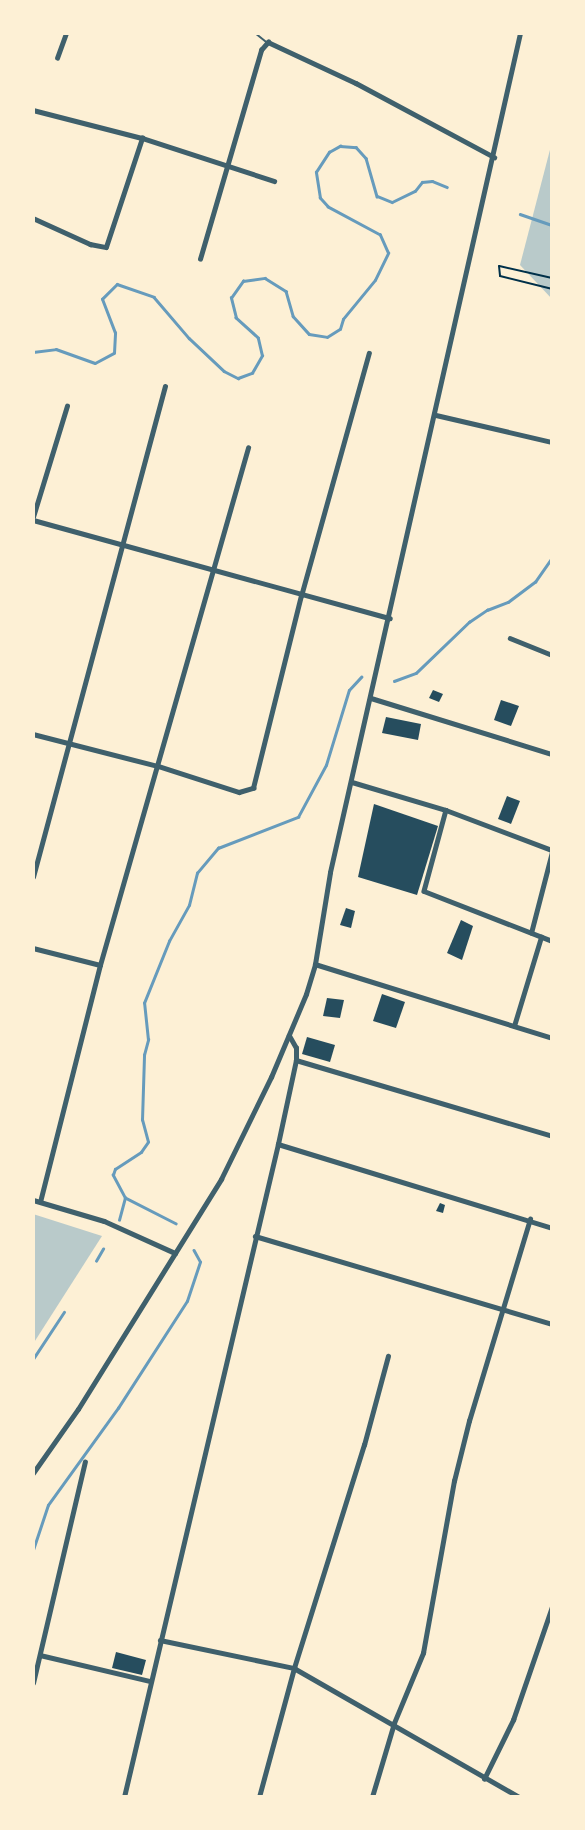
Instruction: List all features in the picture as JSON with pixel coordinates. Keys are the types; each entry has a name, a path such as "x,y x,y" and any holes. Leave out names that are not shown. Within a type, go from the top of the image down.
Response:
{"street":[{"path":"57,58 66,33"},
{"path":"33,1473 78,1409 221,1179 289,1036 315,964 330,872 436,415 520,33"},
{"path":"200,259 261,50 267,43 272,42 356,83 494,157"},
{"path":"33,110 142,138 274,181"},
{"path":"33,218 104,248 142,138"},
{"path":"33,734 247,792 255,782 301,596 369,354"},
{"path":"33,877 165,386"},
{"path":"66,406 33,519 212,568 301,596 390,618"},
{"path":"436,415 552,442"},
{"path":"175,1253 104,1221 37,1201 100,965 248,447"},
{"path":"510,638 552,655"},
{"path":"371,698 552,754"},
{"path":"352,782 446,810 552,851 531,933"},
{"path":"446,810 424,891 552,941"},
{"path":"514,1026 541,937"},
{"path":"33,948 100,965"},
{"path":"315,964 552,1038"},
{"path":"124,1797 278,1144 296,1060 296,1048 289,1036"},
{"path":"296,1060 552,1136"},
{"path":"278,1144 530,1219 552,1228"},
{"path":"372,1797 394,1723 423,1653 454,1480 501,1308 530,1219"},
{"path":"255,1236 552,1324"},
{"path":"258,1797 294,1668 364,1445 388,1356"},
{"path":"33,1683 85,1462"},
{"path":"485,1779 513,1720 552,1607"},
{"path":"160,1640 294,1668 519,1797"},
{"path":"40,1655 150,1681"}],"lane":[{"path":"255,33 267,43"}],"path":[{"path":"552,278 499,266 500,276 552,289"}],"shaded area":[{"path":"552,142 552,299 520,265"},
{"path":"33,1214 102,1236 33,1344"}],"building":[{"path":"433,690 443,694 439,702 429,698"},
{"path":"501,700 519,706 511,726 494,720"},
{"path":"386,717 421,724 418,740 382,733"},
{"path":"507,796 520,801 511,824 498,819"},
{"path":"374,804 438,826 417,895 358,877"},
{"path":"346,908 355,911 351,928 340,925"},
{"path":"461,920 473,926 462,960 447,953"},
{"path":"382,994 405,1002 396,1028 373,1021"},
{"path":"327,998 344,1000 340,1018 323,1016"},
{"path":"307,1037 335,1045 330,1062 302,1054"},
{"path":"440,1203 445,1205 443,1213 436,1211"},
{"path":"116,1652 146,1660 142,1675 112,1668"}],"waterway":[{"path":"33,352 56,349 95,363 114,353 115,333 102,299 117,284 154,297 189,338 224,371 238,378 252,373 262,356 258,338 236,318 231,298 243,281 265,278 286,291 293,316 309,334 327,337 340,329 343,319 375,280 388,253 380,235 328,207 320,198 316,172 329,152 340,146 356,147 366,158 377,196 392,202 415,191 422,182 432,181 447,187"},
{"path":"520,214 552,225"},
{"path":"394,681 416,673 469,622 487,610 508,602 535,582 552,558"},
{"path":"176,1224 125,1198 113,1175 115,1169 141,1152 148,1142 142,1120 144,1055 148,1040 144,1003 169,941 189,905 197,873 218,848 298,817 326,765 349,690 361,677"},
{"path":"119,1220 125,1198"},
{"path":"96,1261 103,1249"},
{"path":"33,1550 48,1505 118,1408 187,1301 200,1262 194,1251"},
{"path":"33,1359 64,1312"}]}
